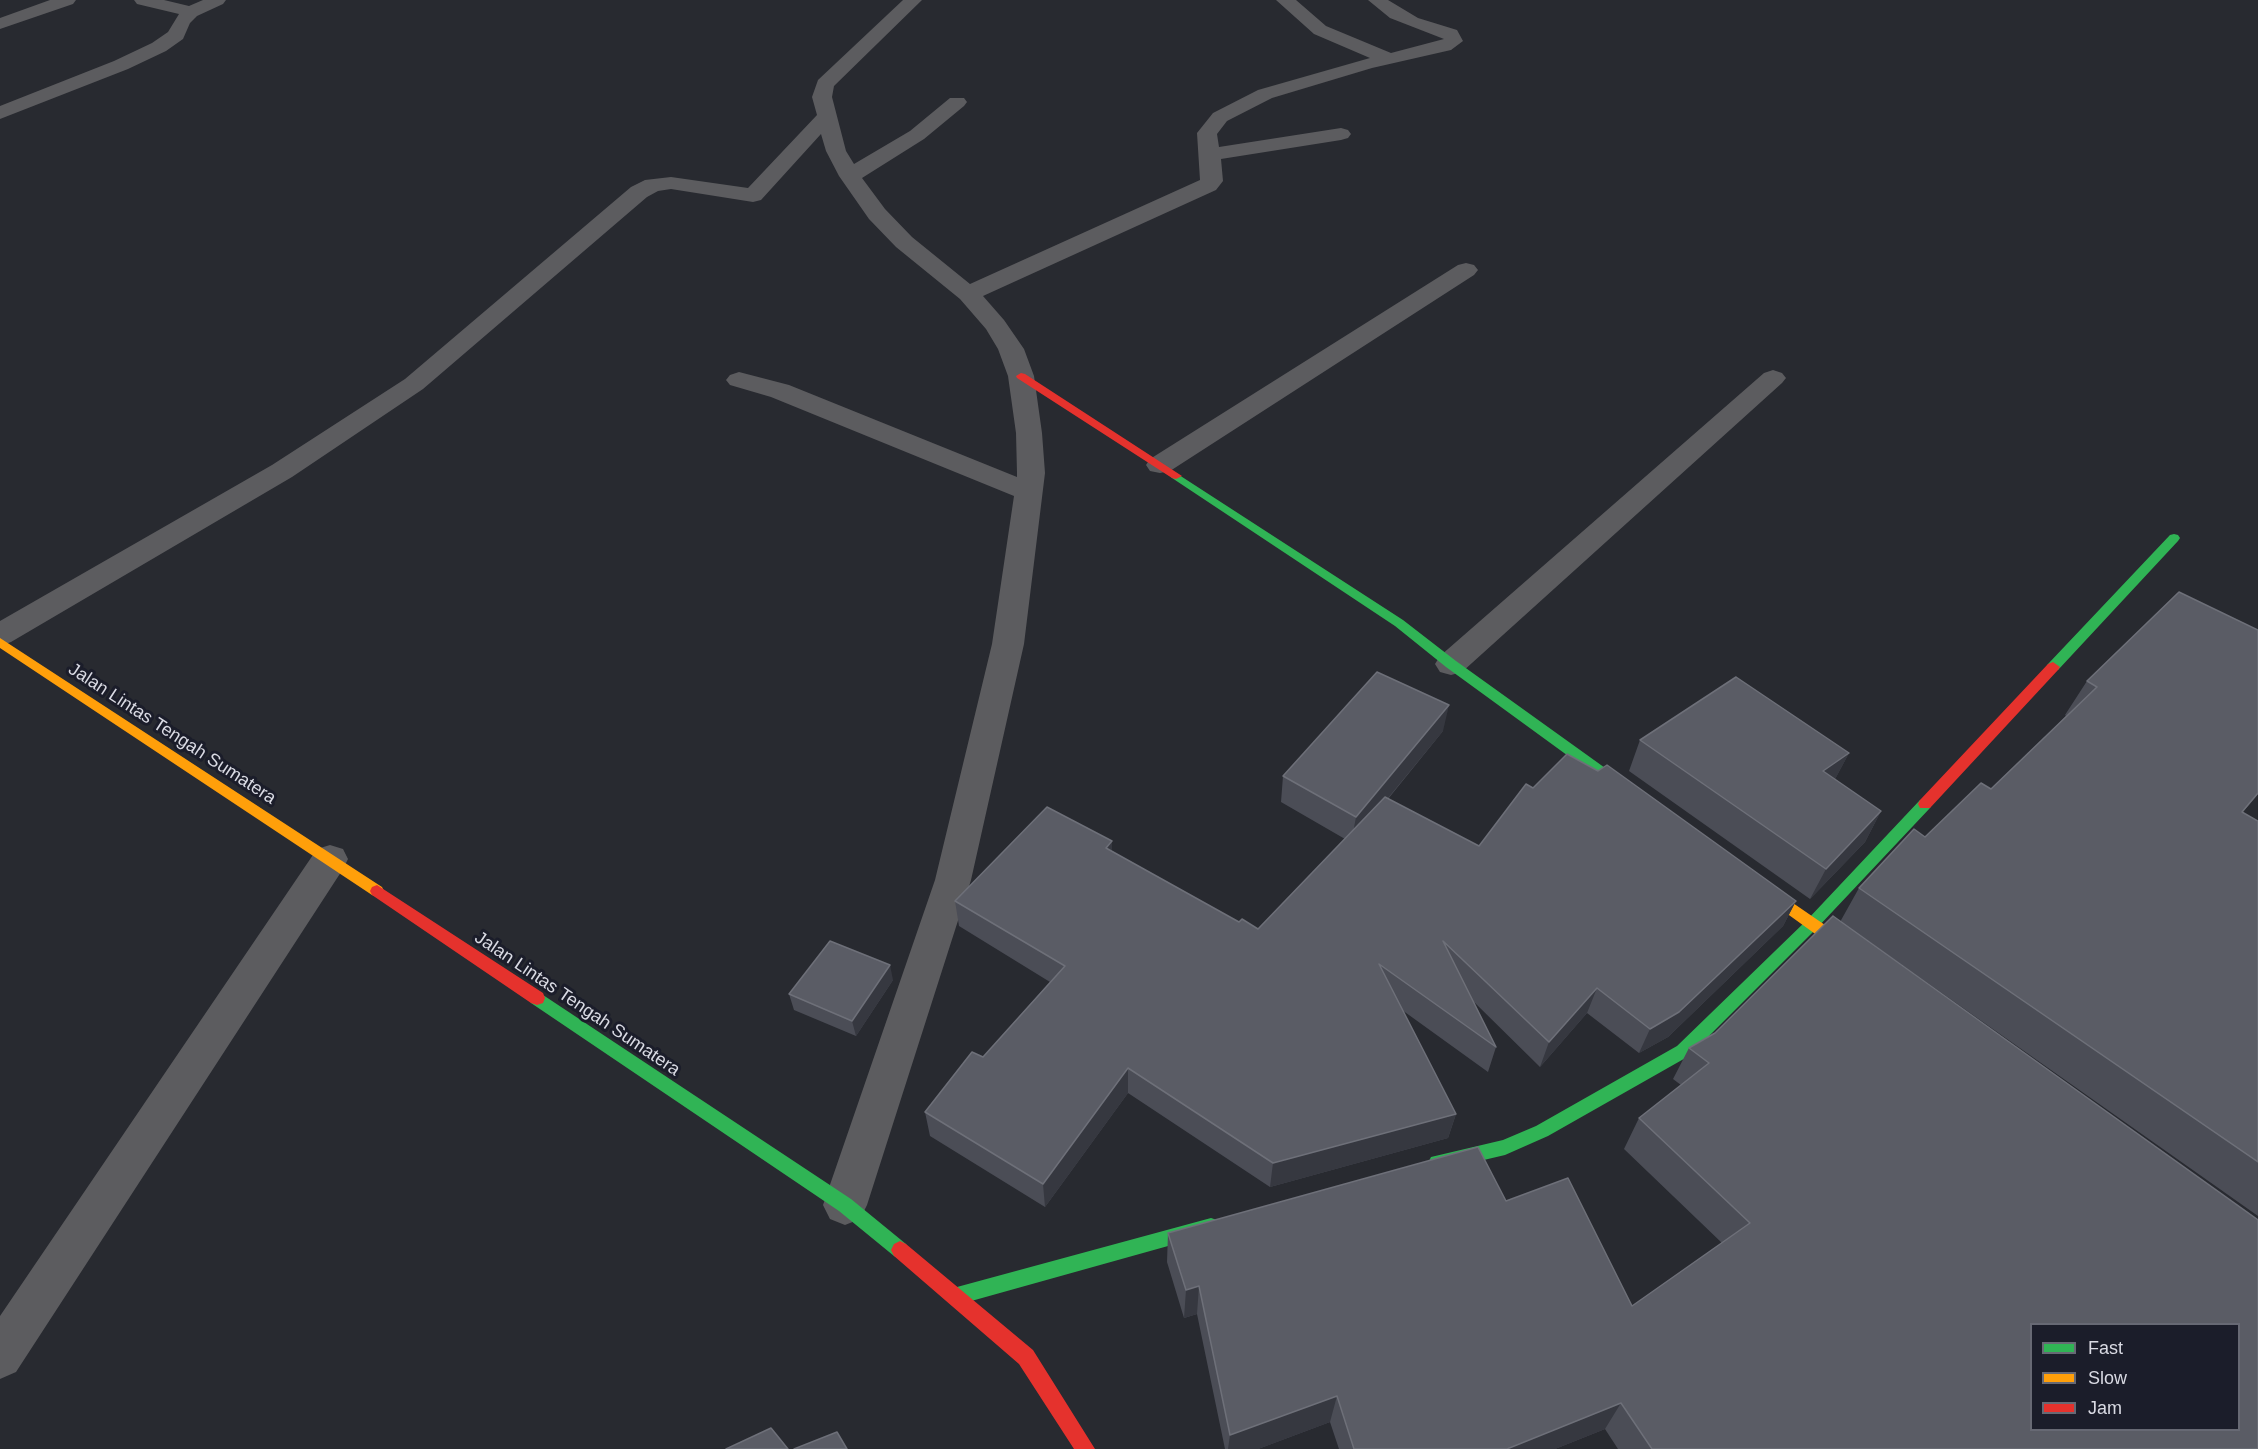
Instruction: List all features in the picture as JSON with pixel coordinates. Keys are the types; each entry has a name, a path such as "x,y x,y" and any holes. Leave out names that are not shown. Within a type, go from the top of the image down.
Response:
{"main road":[{"path":"1021,376 1399,623 1451,664 1651,808"},
{"path":"1419,1168 1505,1147 1542,1131 1683,1051 1812,924 2174,538"},
{"name":"Jalan Lintas Tengah Sumatera","path":"0,642 330,859 844,1205 957,1296 1026,1357 1085,1449"},
{"path":"1746,876 1870,966"},
{"path":"957,1296 1223,1222"}],"street":[{"path":"0,24 67,0"},
{"path":"143,0 190,12"},
{"path":"0,113 121,65 159,47 176,35 182,21 190,12 217,0"},
{"path":"844,1205 953,880 1008,644 1031,473 1029,433 1021,376 1011,349 995,325 968,294 904,242 877,214 850,177 836,151 826,117 822,97 825,84 913,0"},
{"path":"1285,0 1320,30 1389,59"},
{"path":"968,294 1208,185 1212,181 1207,133 1220,117 1265,93 1444,46 1451,44 1455,39 1450,34 1420,25 1396,14 1377,0"},
{"path":"850,177 917,135 957,102"},
{"path":"0,635 282,471 414,384 639,192 653,185 671,183 753,195 826,117"},
{"path":"1210,154 1262,148 1341,134"},
{"path":"1160,465 1466,270"},
{"path":"1451,664 1773,378"},
{"path":"739,380 802,399 1029,492"},
{"path":"0,1356 330,859"}],"building":[{"path":"2179,592 2258,630 2258,793 2242,812 2258,821 2258,1162 1859,888 1914,829 1925,837 1981,783 1991,789 2097,687 2087,681"},
{"path":"1377,672 1449,705 1356,817 1283,776"},
{"path":"1736,677 1849,753 1823,771 1881,811 1826,869 1640,740"},
{"path":"1567,754 1598,771 1607,765 1796,901 1679,1012 1650,1029 1597,988 1549,1042 1443,941 1496,1047 1379,964 1456,1114 1273,1163 1128,1068 1043,1184 925,1112 972,1052 983,1057 1065,966 955,901 1047,807 1112,841 1106,848 1239,922 1242,919 1258,929 1385,797 1479,846 1526,784 1533,788"},
{"path":"1833,916 2258,1220 2258,1449 1652,1449 1621,1403 1507,1449 1354,1449 1337,1396 1230,1435 1199,1286 1186,1290 1168,1233 1478,1147 1506,1201 1568,1178 1632,1306 1750,1223 1639,1118 1709,1063 1689,1048 1715,1033"},
{"path":"830,941 890,965 852,1021 789,994"},
{"path":"771,1428 788,1449 726,1449"},
{"path":"837,1432 847,1449 794,1449"}],"traffic: fast":[{"path":"1176,476 1399,623 1451,664 1635,797"},
{"path":"2053,667 2174,538"},
{"path":"1437,1163 1505,1147 1542,1131 1683,1051 1812,924 1925,804"},
{"path":"537,998 845,1205 900,1250"},
{"path":"957,1296 1211,1226"}],"traffic: slow":[{"path":"0,642 377,891"},
{"path":"1755,883 1855,954"}],"traffic: jam":[{"path":"1021,376 1176,476"},
{"path":"1925,804 2053,667"},
{"path":"377,891 537,998"},
{"path":"900,1250 1026,1357 1085,1449"}]}
